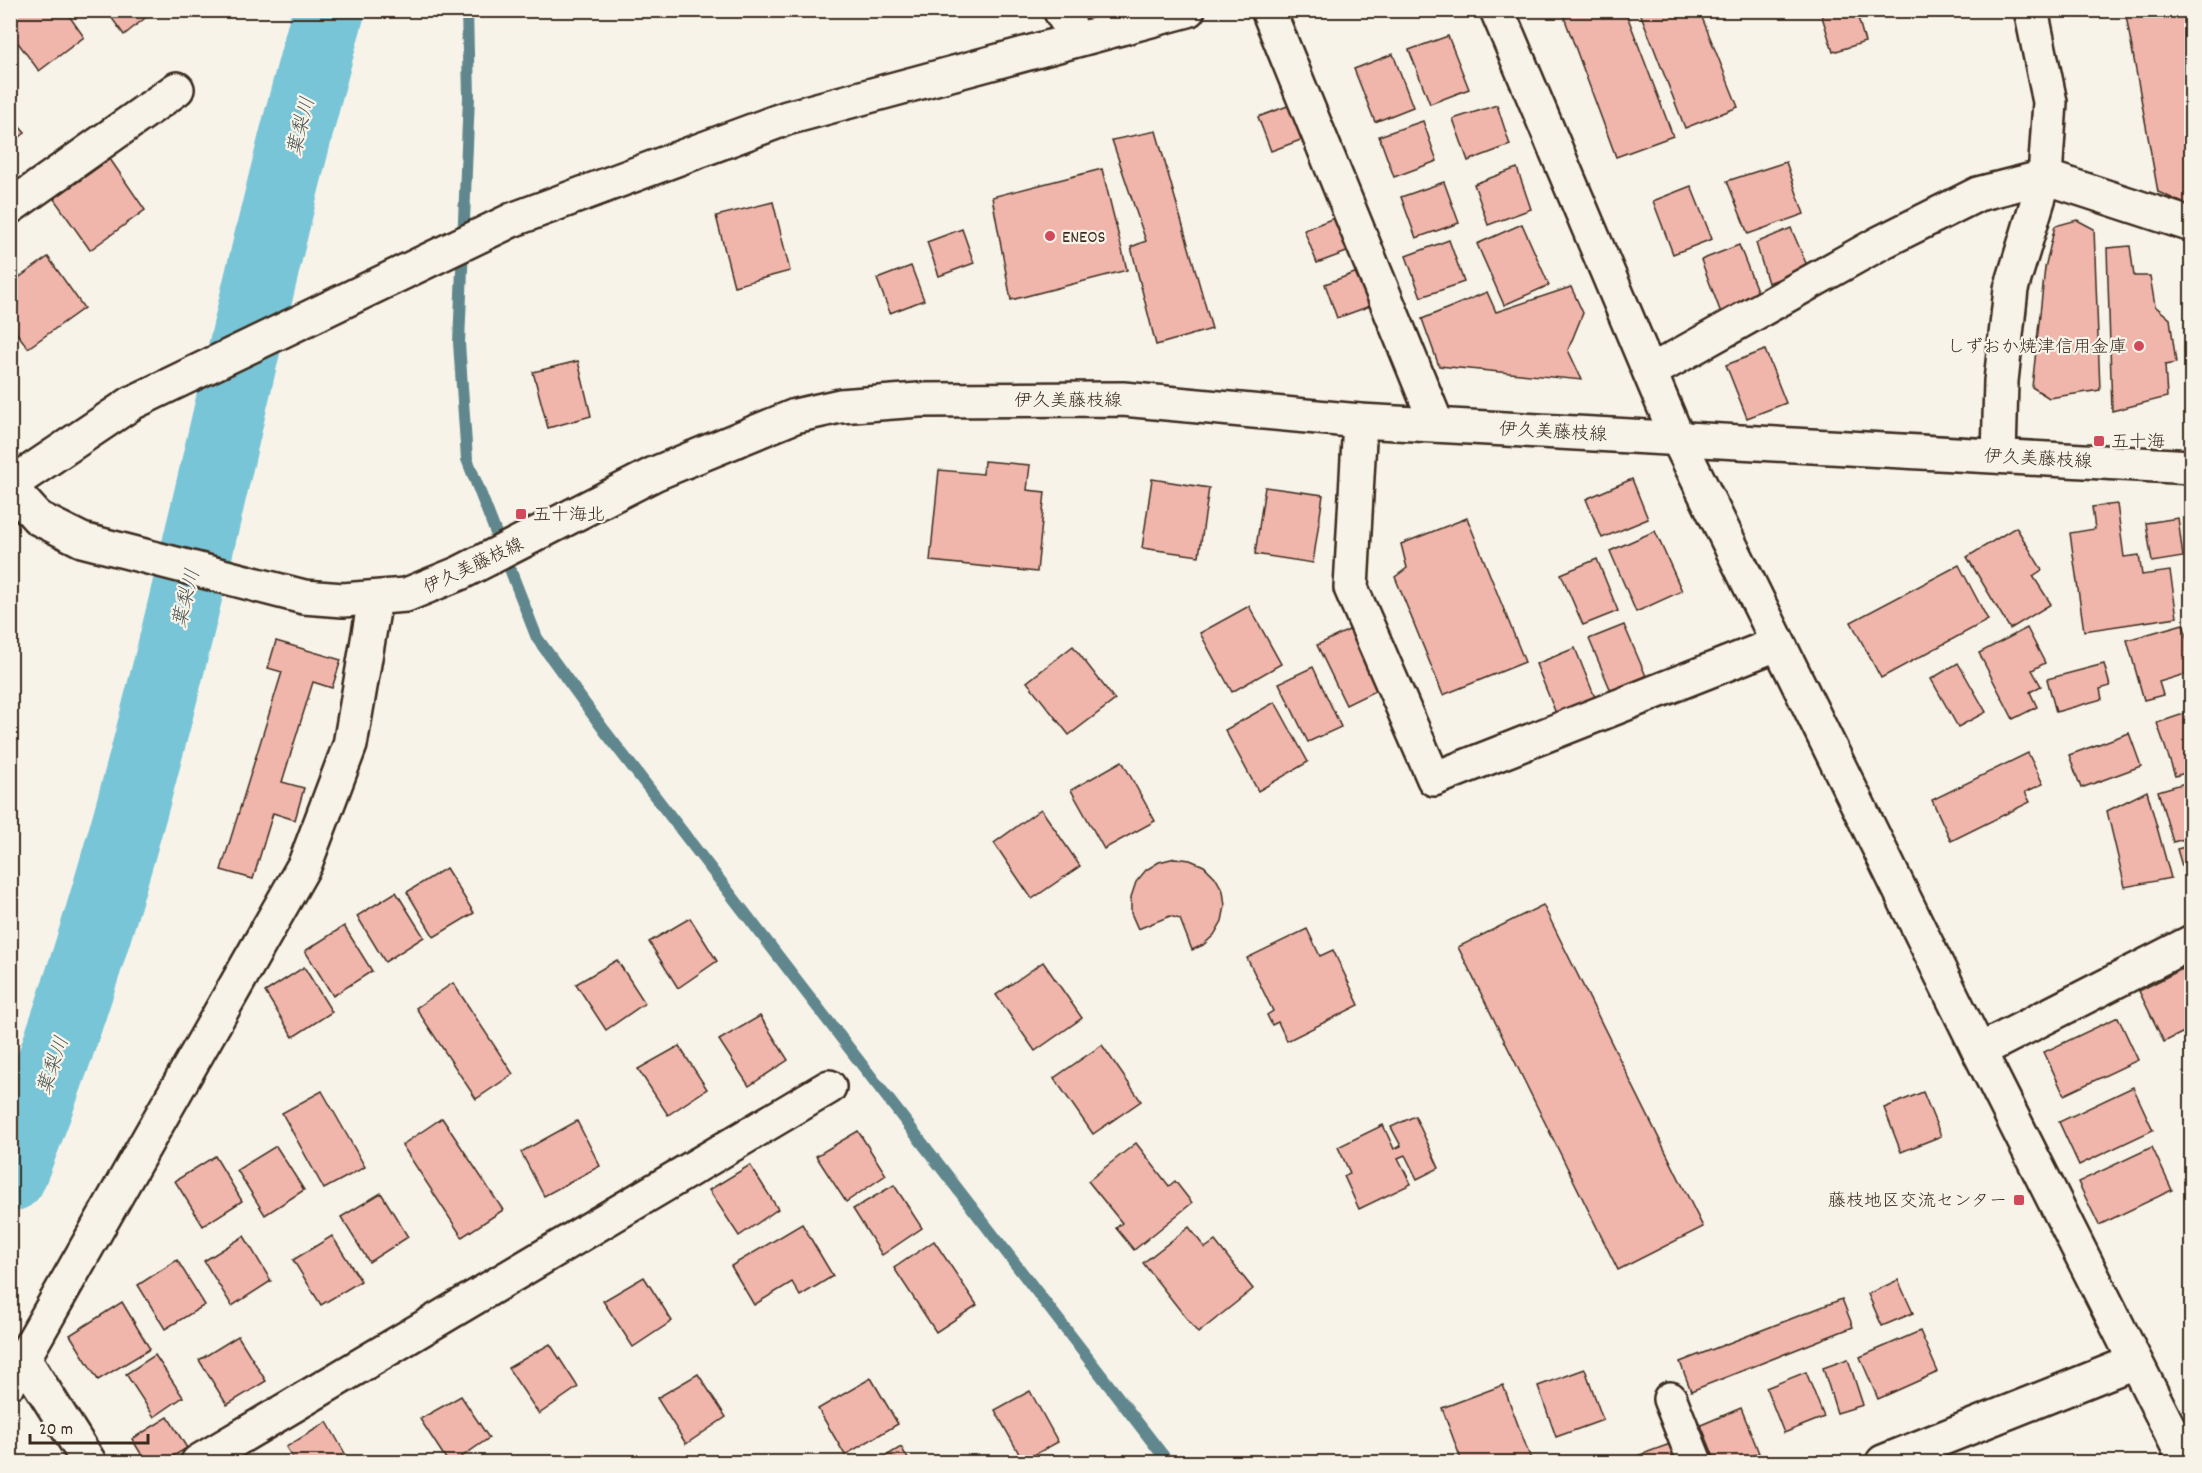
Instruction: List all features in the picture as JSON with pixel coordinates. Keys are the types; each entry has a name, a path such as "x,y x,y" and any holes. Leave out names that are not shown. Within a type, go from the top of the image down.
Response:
{"street":[{"path":"1060,10 1077,39"},
{"name":"伊久美藤枝線","path":"1188,10 787,118 512,220 132,403 10,486 38,518 82,540 304,597 375,599 406,595 460,573 654,474 795,416 840,406 919,400 1123,399 1360,421 1999,456 2190,473"},
{"path":"1269,10 1437,425"},
{"path":"1497,10 1677,437 1978,1051 2186,1462"},
{"path":"1999,456 2001,381 2011,289 2045,177 2050,102 2031,10"},
{"path":"10,207 177,89"},
{"path":"1650,372 1880,243 1978,195 2045,177 2192,225"},
{"path":"1360,421 1351,588 1434,779 1777,644"},
{"path":"89,1462 17,1371 305,864 350,745 375,599"},
{"path":"1978,1051 2192,942"},
{"path":"198,1462 829,1087"},
{"path":"1883,1462 2134,1362"},
{"path":"1670,1399 1695,1462"}],"building":[{"path":"10,10 65,10 84,37 39,71 10,32"},
{"path":"106,10 155,10 124,35"},
{"path":"1581,10 1625,10 1673,136 1616,157 1564,17"},
{"path":"1639,10 1699,10 1738,107 1685,128"},
{"path":"1820,10 1856,10 1865,42 1833,52"},
{"path":"2125,10 2192,10 2192,207 2158,192"},
{"path":"1448,36 1469,89 1430,104 1409,50"},
{"path":"1393,54 1413,107 1375,122 1354,69"},
{"path":"1293,104 1306,138 1271,151 1258,117"},
{"path":"1497,105 1510,145 1468,161 1453,119"},
{"path":"10,116 25,133 10,145"},
{"path":"1423,121 1437,161 1394,177 1379,136"},
{"path":"1156,131 1212,329 1156,345 1131,247 1146,241 1112,140"},
{"path":"110,159 145,210 90,250 54,199"},
{"path":"1786,162 1804,214 1748,234 1727,181"},
{"path":"1517,168 1531,209 1488,225 1474,184"},
{"path":"1102,169 1127,270 1011,300 992,197"},
{"path":"1444,182 1459,223 1416,238 1401,197"},
{"path":"1691,186 1712,239 1673,254 1653,201"},
{"path":"773,202 790,271 734,286 716,216"},
{"path":"1339,216 1352,250 1317,263 1304,230"},
{"path":"2077,220 2094,229 2100,390 2049,398 2032,387 2045,268 2055,226"},
{"path":"1522,224 1549,285 1504,305 1477,244"},
{"path":"1791,228 1808,268 1768,283 1756,243"},
{"path":"962,229 974,263 939,276 927,242"},
{"path":"1449,240 1464,282 1421,297 1406,256"},
{"path":"1739,245 1760,298 1721,313 1701,260"},
{"path":"2130,246 2134,276 2150,276 2155,306 2170,319 2176,363 2165,365 2167,397 2112,411 2107,248"},
{"path":"48,257 84,308 28,348 10,324 10,284"},
{"path":"911,266 924,300 890,313 877,279"},
{"path":"1360,271 1373,305 1337,318 1325,284"},
{"path":"1571,287 1583,313 1568,350 1582,380 1439,366 1422,319 1487,292 1496,312"},
{"path":"1765,350 1786,403 1747,418 1726,365"},
{"path":"578,361 591,416 548,428 533,372"},
{"path":"984,461 1030,465 1027,490 1045,492 1037,572 930,561 939,470 983,474"},
{"path":"1152,479 1209,488 1199,556 1142,548"},
{"path":"1632,479 1648,519 1602,538 1586,499"},
{"path":"1265,487 1323,495 1313,563 1255,554"},
{"path":"2117,504 2124,557 2139,555 2142,575 2170,571 2177,617 2084,631 2070,533 2095,529 2092,507"},
{"path":"1467,518 1525,662 1443,695 1395,577 1407,568 1401,544"},
{"path":"2178,518 2183,557 2152,562 2146,523"},
{"path":"2016,527 2042,570 2033,576 2051,604 2010,629 1967,557"},
{"path":"1655,531 1682,591 1636,612 1610,551"},
{"path":"1597,559 1618,611 1583,625 1561,574"},
{"path":"1959,565 1988,620 1881,678 1851,622"},
{"path":"1249,606 1281,664 1232,692 1200,633"},
{"path":"2183,624 2192,654 2192,672 2159,682 2163,695 2144,700 2127,640"},
{"path":"1624,625 1646,676 1611,691 1589,639"},
{"path":"2027,628 2045,663 2032,670 2041,686 2030,692 2037,707 2013,719 1979,653"},
{"path":"1351,629 1379,689 1346,705 1317,645"},
{"path":"276,641 341,660 332,688 313,682 282,782 304,788 295,820 273,813 253,879 221,870 282,672 268,668"},
{"path":"1073,646 1115,700 1069,735 1027,682"},
{"path":"1575,648 1596,700 1557,716 1536,664"},
{"path":"1958,663 1986,712 1958,727 1931,679"},
{"path":"2104,664 2110,686 2100,689 2102,699 2056,712 2047,679"},
{"path":"1313,667 1341,727 1308,742 1279,683"},
{"path":"1275,702 1308,762 1258,791 1225,730"},
{"path":"2192,711 2192,771 2175,776 2157,723"},
{"path":"2129,733 2141,766 2081,788 2069,755"},
{"path":"2028,753 2043,784 2025,792 2030,802 1951,841 1932,800"},
{"path":"1122,761 1155,821 1104,849 1071,790"},
{"path":"2192,781 2192,837 2173,842 2158,791"},
{"path":"2147,791 2171,878 2125,887 2107,811"},
{"path":"1041,809 1080,866 1032,899 994,843"},
{"path":"2192,845 2192,897 2191,897 2177,849"},
{"path":"1175,858 1190,860 1204,866 1215,877 1223,891 1225,906 1222,921 1214,935 1203,945 1192,950 1180,919 1170,916 1138,929 1131,913 1131,897 1136,882 1146,870 1159,862"},
{"path":"446,868 474,913 434,937 407,892"},
{"path":"396,892 424,937 385,962 357,916"},
{"path":"1543,905 1703,1227 1618,1270 1458,947"},
{"path":"690,918 717,961 678,988 649,942"},
{"path":"344,926 372,971 333,996 305,951"},
{"path":"1307,929 1320,956 1333,950 1359,1005 1287,1041 1278,1022 1272,1025 1267,1015 1273,1011 1247,958"},
{"path":"617,960 645,1003 606,1030 576,984"},
{"path":"1043,962 1082,1018 1035,1051 996,995"},
{"path":"304,967 332,1012 293,1037 265,992"},
{"path":"2182,969 2192,987 2192,1028 2164,1042 2139,991"},
{"path":"453,983 513,1074 476,1099 416,1008"},
{"path":"760,1016 788,1060 749,1086 719,1040"},
{"path":"2118,1017 2138,1060 2064,1095 2044,1052"},
{"path":"1102,1045 1141,1101 1093,1134 1054,1078"},
{"path":"679,1046 707,1089 668,1115 638,1069"},
{"path":"2133,1087 2153,1130 2079,1165 2059,1122"},
{"path":"322,1091 365,1167 324,1189 282,1113"},
{"path":"1923,1092 1941,1136 1901,1152 1884,1108"},
{"path":"1415,1116 1439,1168 1417,1179 1405,1155 1398,1158 1411,1184 1359,1209 1344,1176 1350,1173 1338,1147 1383,1125 1394,1149 1401,1146 1391,1127"},
{"path":"442,1118 503,1210 462,1237 402,1145"},
{"path":"577,1121 600,1166 544,1196 521,1152"},
{"path":"858,1131 886,1175 846,1202 816,1156"},
{"path":"1136,1143 1169,1186 1175,1181 1192,1203 1134,1250 1116,1228 1122,1223 1088,1181"},
{"path":"276,1146 304,1190 265,1215 237,1170"},
{"path":"2152,1147 2172,1190 2099,1225 2078,1182"},
{"path":"215,1156 242,1201 203,1226 175,1181"},
{"path":"750,1165 778,1209 739,1236 709,1190"},
{"path":"894,1185 922,1228 882,1255 853,1209"},
{"path":"381,1193 408,1237 369,1262 341,1217"},
{"path":"802,1224 833,1276 800,1296 792,1282 754,1305 731,1266"},
{"path":"1189,1227 1205,1248 1215,1241 1253,1289 1198,1333 1143,1263"},
{"path":"244,1236 271,1281 232,1306 204,1261"},
{"path":"332,1236 361,1281 321,1305 293,1260"},
{"path":"934,1241 977,1305 936,1332 894,1268"},
{"path":"177,1260 205,1305 165,1329 138,1285"},
{"path":"644,1277 672,1321 633,1347 603,1301"},
{"path":"1898,1280 1913,1313 1882,1326 1868,1294"},
{"path":"1842,1299 1853,1327 1691,1391 1680,1362"},
{"path":"122,1302 150,1349 98,1380 70,1335"},
{"path":"1920,1331 1938,1372 1878,1399 1860,1357"},
{"path":"238,1336 266,1381 227,1405 199,1360"},
{"path":"550,1344 578,1387 539,1414 508,1368"},
{"path":"155,1355 183,1397 154,1417 126,1374"},
{"path":"1848,1359 1863,1405 1837,1413 1823,1368"},
{"path":"1585,1369 1603,1420 1556,1437 1538,1386"},
{"path":"1806,1372 1824,1417 1784,1433 1766,1388"},
{"path":"698,1374 726,1417 686,1444 657,1398"},
{"path":"871,1378 898,1424 845,1455 818,1409"},
{"path":"1503,1385 1532,1462 1462,1462 1442,1408"},
{"path":"1030,1391 1058,1442 1023,1461 995,1410"},
{"path":"461,1396 489,1438 454,1462 448,1462 420,1419"},
{"path":"1741,1408 1759,1453 1735,1462 1716,1462 1701,1425"},
{"path":"168,1417 187,1448 163,1462 146,1462 132,1439"},
{"path":"327,1422 347,1457 337,1462 295,1462 286,1447"},
{"path":"1670,1444 1677,1462 1623,1461"},
{"path":"901,1447 910,1462 876,1462"}],"waterway":[{"name":"葉梨川","path":"10,1176 63,1034 108,890 149,745 290,156 329,10"},
{"path":"467,10 469,97 459,343 467,459 537,638 604,730 1168,1462"}],"place":[{"name":"ENEOS","path":"1050,236"},
{"name":"しずおか焼津信用金庫","path":"2139,346"},
{"name":"五十海","path":"2099,441"},
{"name":"五十海北","path":"521,514"},
{"name":"藤枝地区交流センター","path":"2019,1200"}]}
